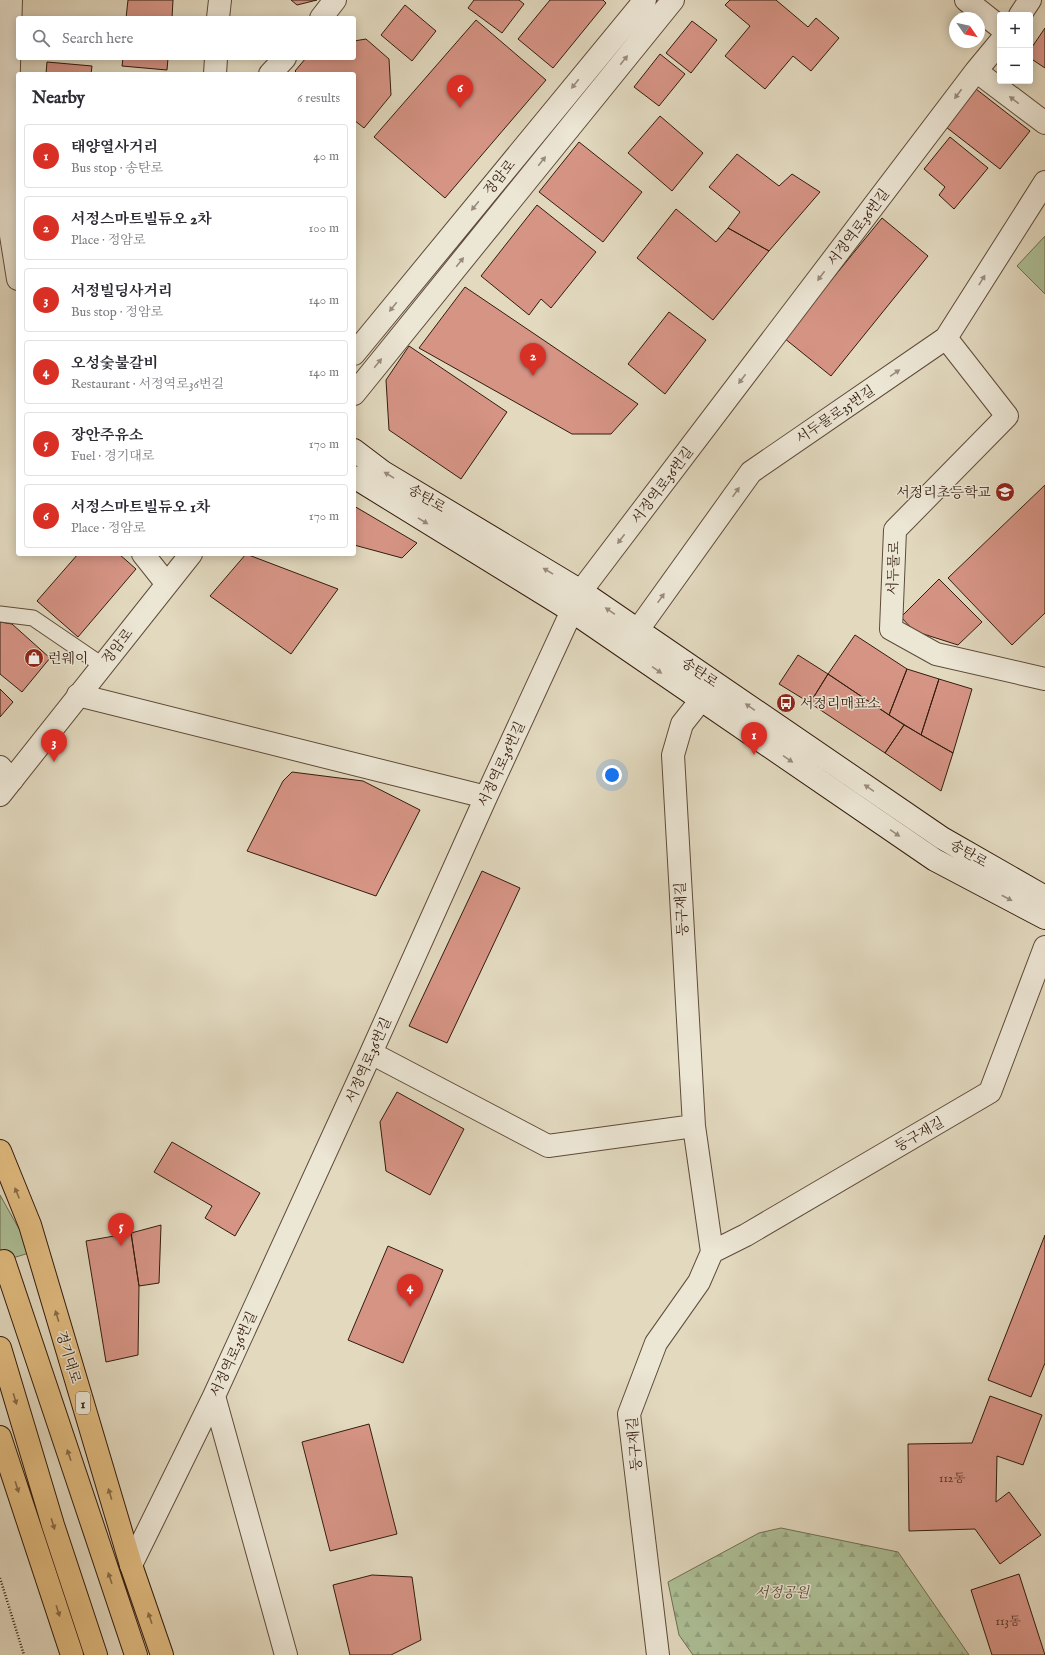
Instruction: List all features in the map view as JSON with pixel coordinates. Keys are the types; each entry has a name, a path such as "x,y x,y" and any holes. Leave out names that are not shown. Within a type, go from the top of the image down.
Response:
{"main road":[{"name":"경기대로","path":"0,1151 30,1224 131,1565 162,1655"},
{"name":"1","path":"4,1261 136,1655"},
{"path":"0,1348 53,1525 96,1655"},
{"path":"0,1437 72,1655"}],"street":[{"path":"11,0 2,199 16,269"},
{"path":"218,16 220,0"},
{"path":"323,16 335,0"},
{"name":"정암로","path":"356,352 644,0"},
{"path":"356,392 673,0"},
{"path":"966,0 997,25"},
{"path":"1022,12 1030,0"},
{"name":"서정역로36번길","path":"131,1565 214,1396 486,797 573,612 581,591 976,71 997,46"},
{"path":"215,72 216,60"},
{"path":"272,72 283,60"},
{"path":"976,71 1045,123"},
{"name":"서두물로35번길","path":"625,648 751,472 946,338 1045,182"},
{"name":"서두물로","path":"946,338 1007,416 895,530 891,630 936,654 1045,679"},
{"name":"송탄로","path":"356,452 383,472 581,591 942,838 1045,897"},
{"name":"송탄로","path":"356,479 573,612 935,860 1045,918"},
{"path":"145,556 166,583"},
{"name":"정암로","path":"4,781 78,695 166,583 189,556"},
{"path":"78,695 486,797"},
{"name":"둥구재길","path":"658,1655 629,1414 656,1343 699,1282 712,1252 694,1126 672,755 682,724 701,700"},
{"name":"둥구재길","path":"712,1252 746,1235 990,1092 1045,947"},
{"path":"371,1053 548,1146 694,1126"},
{"path":"214,1396 286,1655"}],"lane":[{"path":"0,614 33,618 102,665"}],"path":[{"path":"0,1578 24,1655"}],"green space":[{"path":"1045,236 1045,294 1017,266"},
{"path":"0,1195 32,1252 0,1262"},
{"name":"서정공원","path":"781,1528 898,1552 969,1655 693,1655 679,1635 668,1582 759,1533"}],"building":[{"path":"128,0 173,0 172,16 126,16"},
{"path":"291,0 317,0 297,5"},
{"path":"474,0 519,0 524,4 502,33 468,8"},
{"path":"550,0 603,0 606,3 553,68 518,39"},
{"path":"730,0 776,0 808,27 816,18 839,38 811,71 793,56 765,89 725,56 750,26 725,5"},
{"path":"405,5 436,31 412,61 381,35"},
{"path":"476,20 546,80 445,198 374,137"},
{"path":"692,21 717,40 691,73 666,53"},
{"path":"1045,28 1045,68 1033,60 1033,46"},
{"path":"366,39 389,59 391,95 364,128 356,122 356,72 295,71 304,60 356,60 356,41"},
{"path":"660,54 685,74 659,106 634,87"},
{"path":"123,60 168,60 167,70 122,66"},
{"path":"47,62 92,66 91,72 46,72"},
{"path":"976,89 1030,131 1000,169 946,127"},
{"path":"660,116 703,153 672,191 628,153"},
{"path":"950,137 988,168 954,209 939,195 945,187 924,169"},
{"path":"579,142 642,192 603,242 539,192"},
{"path":"737,154 779,186 792,174 820,192 769,251 728,228 740,212 709,187"},
{"path":"537,205 596,252 551,308 541,299 529,315 481,276"},
{"path":"676,209 716,242 728,228 769,251 713,320 637,258"},
{"path":"882,218 928,256 831,376 784,338"},
{"path":"465,287 638,404 611,434 572,434 419,348"},
{"path":"669,312 706,340 665,394 628,364"},
{"path":"409,346 507,412 461,479 389,430 386,380"},
{"path":"1045,485 1045,613 1012,645 948,578"},
{"path":"356,507 417,543 402,558 356,546"},
{"path":"76,556 121,556 136,569 78,637 37,601"},
{"path":"244,556 251,556 338,589 291,654 210,596"},
{"path":"939,579 982,622 958,645 914,631 901,617"},
{"path":"0,622 12,624 50,658 22,692 0,674"},
{"path":"855,635 907,669 889,715 828,674"},
{"path":"798,655 828,674 810,703 779,684"},
{"path":"907,669 939,679 921,735 889,715"},
{"path":"828,674 904,725 885,753 810,703"},
{"path":"939,679 972,689 953,753 921,735"},
{"path":"0,689 13,702 0,717"},
{"path":"904,725 953,753 941,791 885,753"},
{"path":"292,772 363,781 420,810 376,896 247,851 283,781"},
{"path":"482,871 520,888 447,1043 409,1026"},
{"path":"397,1092 464,1129 430,1195 386,1171 380,1122"},
{"path":"172,1142 260,1193 235,1236 205,1218 212,1206 154,1172"},
{"path":"161,1225 159,1283 139,1286 131,1233"},
{"path":"131,1233 139,1286 138,1355 106,1362 86,1241"},
{"path":"1045,1235 1045,1363 1031,1397 988,1380"},
{"path":"388,1246 443,1270 403,1363 348,1340"},
{"path":"990,1396 1042,1415 1023,1465 997,1456 996,1502 1009,1492 1041,1535 1000,1564 975,1529 909,1531 908,1444 972,1443"},
{"path":"369,1424 397,1534 330,1551 302,1442"},
{"path":"1019,1574 1045,1655 992,1655 971,1590"},
{"path":"372,1575 412,1577 421,1640 391,1655 350,1655 333,1585"}],"place":[{"name":"서정스마트빌듀오 1차","path":"460,108"},
{"name":"서정스마트빌듀오 2차","path":"533,376"},
{"name":"서정리초등학교","path":"1005,492"},
{"name":"런웨이","path":"34,658"},
{"name":"서정리매표소","path":"786,703"},
{"name":"태양열사거리","path":"754,755"},
{"name":"서정빌딩사거리","path":"54,762"},
{"name":"장안주유소","path":"121,1246"},
{"name":"오성숯불갈비","path":"410,1307"}]}
